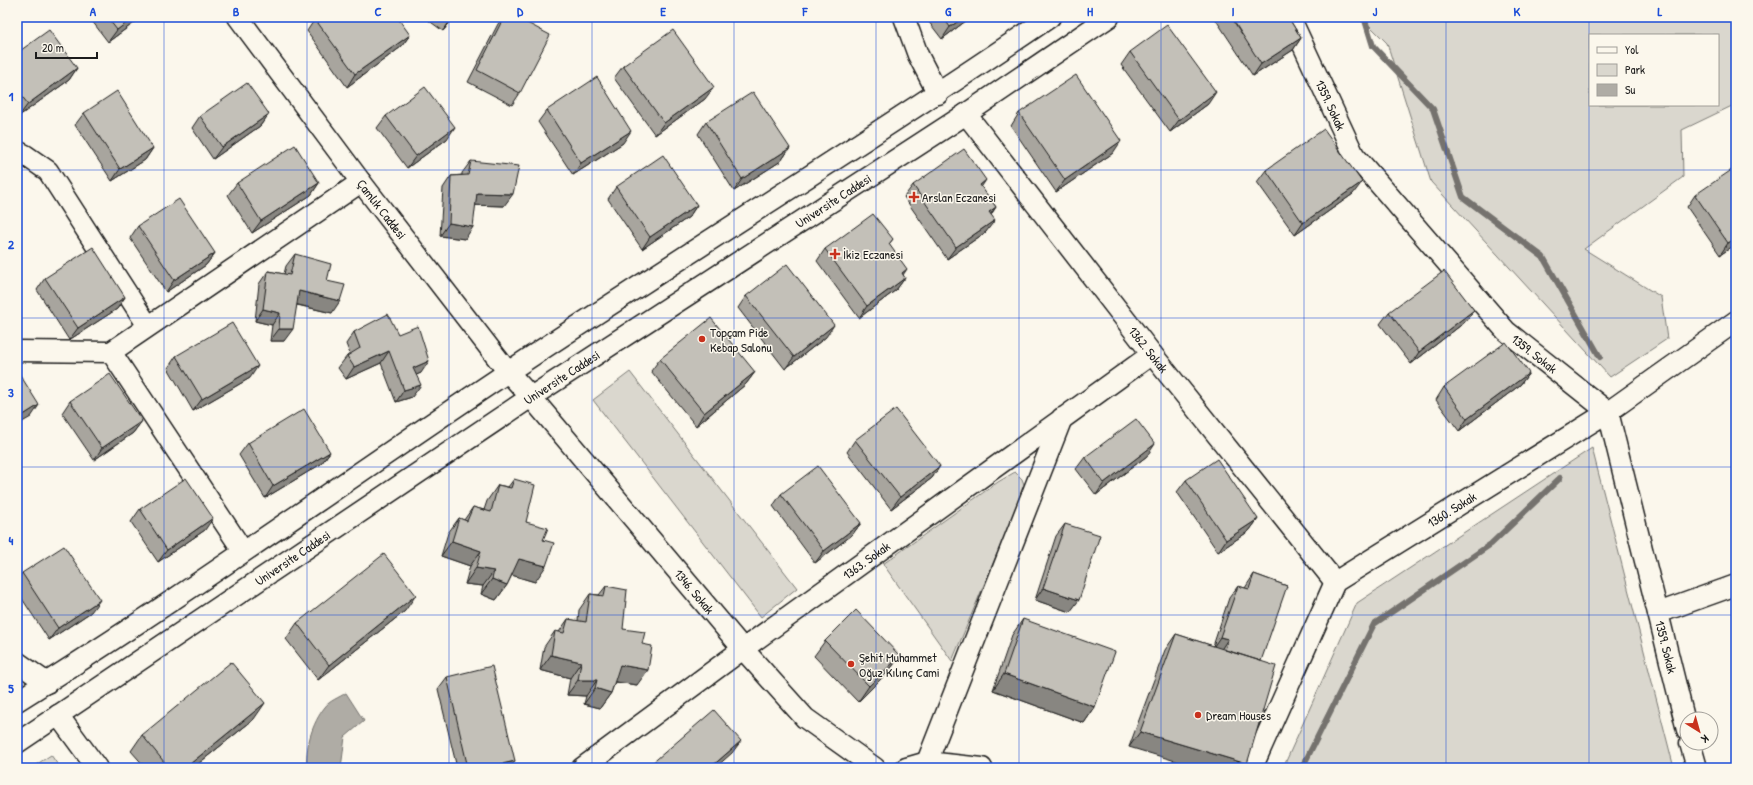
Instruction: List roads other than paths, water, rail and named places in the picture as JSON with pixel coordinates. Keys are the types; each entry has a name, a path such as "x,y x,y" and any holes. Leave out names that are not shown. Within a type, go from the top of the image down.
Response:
{"street":[{"name":"Çamlık Caddesi","path":"238,17 361,182 508,372 531,397"},
{"path":"904,17 918,55 938,94"},
{"path":"17,701 508,372 938,94 1050,17"},
{"name":"Universite Caddesi","path":"17,743 531,397 966,114 1109,17"},
{"name":"1359. Sokak","path":"1290,17 1354,156 1506,331 1608,412 1682,711"},
{"name":"1362. Sokak","path":"966,114 1152,354 1335,582"},
{"path":"17,151 48,171 148,326"},
{"path":"17,351 111,352 361,182"},
{"name":"1360. Sokak","path":"1335,582 1608,412 1736,321"},
{"path":"111,352 243,551"},
{"name":"1363. Sokak","path":"582,768 743,649 1152,354"},
{"name":"1346. Sokak","path":"531,397 743,649 805,718 876,768"},
{"path":"927,762 1062,418"},
{"path":"1252,768 1335,582"},
{"path":"1658,613 1736,585"},
{"path":"17,662 46,683"},
{"path":"58,715 97,768"},
{"path":"1692,751 1696,768"},
{"path":"906,768 927,762 982,768"}],"water":[{"path":"346,693 364,721 345,737 341,768 307,768 308,744 316,720 327,705"}],"waterway":[{"path":"1364,17 1373,46 1433,109 1463,197 1543,257 1600,357"},
{"path":"1302,768 1374,624 1491,544 1560,478"}],"place":[{"name":"Arslan Eczanesi","path":"914,197"},
{"name":"İkiz Eczanesi","path":"835,254"},
{"name":"Topçam Pide Kebap Salonu","path":"702,339"},
{"name":"Şehit Muhammet Oğuz Kılınç Cami","path":"851,664"},
{"name":"Dream Houses","path":"1198,715"}]}
